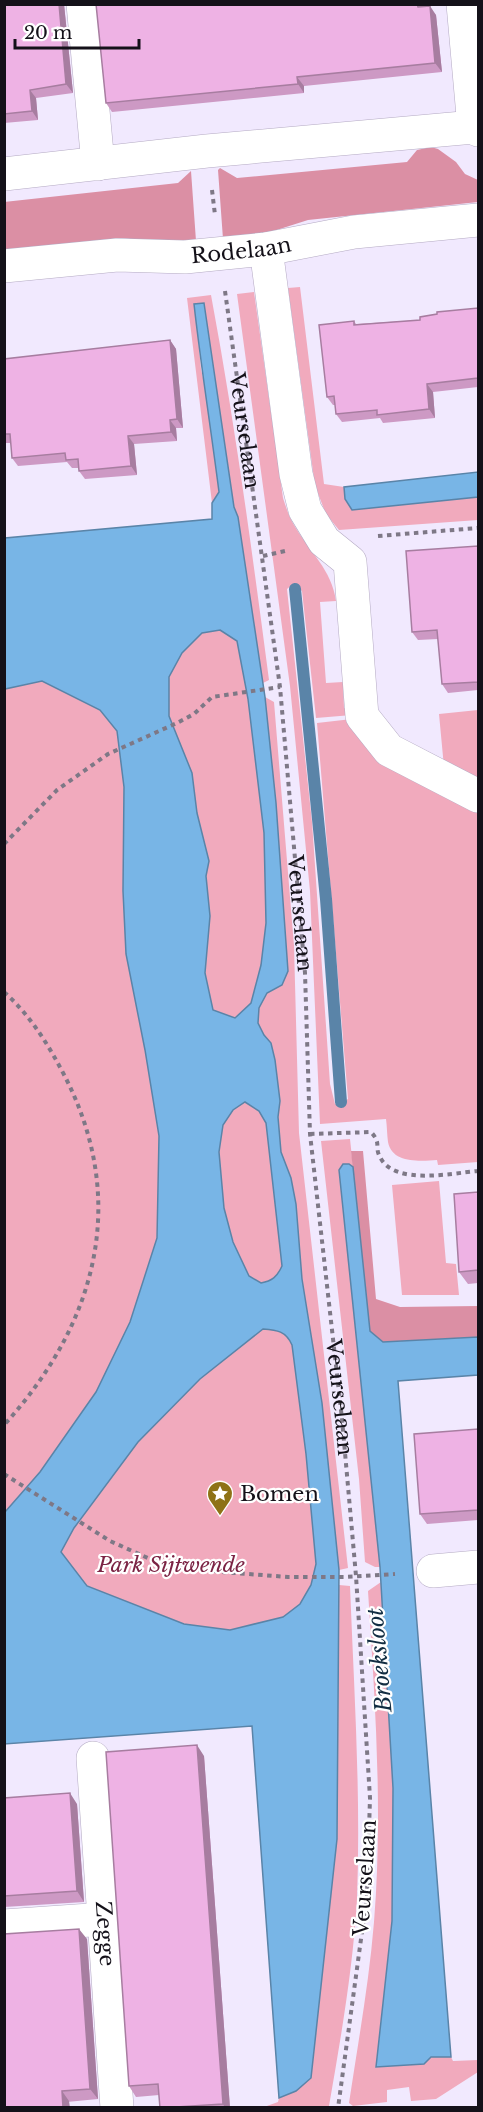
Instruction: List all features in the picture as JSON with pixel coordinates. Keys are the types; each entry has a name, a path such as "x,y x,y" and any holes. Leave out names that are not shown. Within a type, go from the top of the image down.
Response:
{"street":[{"path":"83,4 98,164"},
{"path":"4,174 207,151 476,128 463,4"},
{"name":"Rodelaan","path":"4,266 117,255 185,257 266,249 354,232 478,220"},
{"path":"266,249 296,474 305,510 324,541 350,562 362,716 389,750 478,796"},
{"path":"433,1571 478,1567"},
{"name":"Zegge","path":"93,1758 117,2108"},
{"path":"4,1926 105,1919"}],"path":[{"name":"Veurselaan","path":"207,151 280,687 305,973 310,1134 342,1419 356,1576 370,1798 367,1895 338,2108"},
{"path":"324,541 478,528"},
{"path":"4,844 57,790 108,754 194,714 212,697 280,687"},
{"path":"4,992 13,999 47,1042 68,1081 87,1125 97,1170 99,1213 94,1262 80,1305 45,1375 4,1425"},
{"path":"310,1134 371,1132 377,1138 379,1157 390,1169 404,1175 478,1172"},
{"path":"4,1474 110,1541 159,1563 221,1572 288,1577 371,1575"}],"green space":[{"path":"300,287 324,484 344,487 345,499 352,510 478,497 478,520 339,530 326,514 315,486 288,288"},
{"path":"254,292 283,498 292,522 325,570 334,590 336,601 320,602 326,683 343,682 344,708 351,709 352,715 316,718 302,591 293,584 287,589 312,822 330,1084 335,1104 338,1105 348,1099 317,723 352,719 478,810 478,1162 438,1165 437,1160 416,1161 401,1158 395,1154 388,1142 386,1119 320,1124 310,891 290,686 237,294"},
{"name":"Park Sijtwende","path":"211,295 256,583 269,680 263,683 265,697 274,702 294,946 299,1133 348,1568 339,1570 339,1585 350,1586 358,1781 357,1899 350,1977 329,2106 264,2107 278,2102 279,2098 252,1726 5,1744 5,538 238,517 234,507 204,304 195,304 201,369 207,396 219,492 212,503 187,298"},
{"path":"478,710 478,785 444,767 439,714"},
{"path":"350,1139 353,1167 343,1164 339,1170 380,1567 365,1562 359,1479 321,1141"},
{"path":"439,1181 446,1263 456,1264 459,1295 402,1295 392,1185"},
{"path":"381,1582 393,1788 392,1921 376,2066 431,2057 451,2057 453,2061 478,2060 478,2072 436,2099 411,2101 409,2087 387,2090 387,2102 353,2106 349,2103 372,1945 377,1881 377,1756 368,1591"}],"shaded area":[{"path":"431,147 438,149 456,162 465,174 478,180 478,202 308,220 261,235 223,239 218,170 220,168 237,178 407,162 417,150"},
{"path":"191,171 196,241 171,244 122,238 5,250 4,202 178,183"},
{"path":"351,1151 363,1151 376,1299 400,1307 478,1306 478,1337 383,1342 369,1330"}],"water":[{"path":"204,303 265,697 276,803 288,971 282,985 267,993 259,1008 258,1023 271,1043 275,1060 280,1101 278,1117 281,1152 291,1178 296,1204 302,1279 322,1403 339,1570 337,1839 311,2078 296,2091 279,2098 252,1726 4,1744 5,1512 40,1472 96,1392 130,1322 157,1238 159,1136 126,954 123,891 124,787 117,731 100,710 42,681 5,689 5,538 212,519 212,503 219,492 194,304","holes":["220,630 237,641 248,699 264,833 266,923 261,965 251,1003 235,1018 213,1010 205,973 210,916 206,876 209,861 197,813 192,773 169,716 169,677 182,653 202,633","245,1102 259,1111 266,1123 282,1266 274,1278 261,1283 249,1276 233,1242 224,1208 219,1152 223,1125 233,1110","263,1329 281,1332 292,1345 306,1454 316,1564 311,1585 300,1604 283,1617 230,1630 184,1624 87,1586 61,1552 74,1528 138,1442 200,1379"]},
{"path":"478,472 478,497 352,510 345,499 344,487"},
{"path":"343,1164 353,1167 370,1331 383,1342 478,1337 478,1375 398,1381 451,2057 431,2057 424,2064 376,2067 392,1921 393,1788 380,1567 339,1170"}],"building":[{"path":"4,4 59,4 66,84 30,90 32,111 4,114"},
{"path":"96,4 417,4 418,7 430,6 435,63 297,77 298,84 106,103"},
{"path":"478,308 478,378 427,384 429,409 377,415 377,410 336,414 334,396 327,397 319,325 354,321 354,325 420,320 420,317 437,314 437,312"},
{"path":"170,340 177,419 170,420 171,432 128,436 131,466 79,471 78,459 66,460 65,453 12,458 10,434 4,434 4,359"},
{"path":"478,546 478,682 442,684 437,630 412,632 406,551"},
{"path":"478,1192 478,1270 459,1272 454,1194"},
{"path":"478,1429 478,1510 420,1514 414,1434"},
{"path":"197,1745 223,2104 160,2108 158,2084 129,2086 106,1752"},
{"path":"70,1793 77,1891 4,1896 4,1798"},
{"path":"79,1929 90,2089 62,2091 63,2108 4,2108 4,1934"}],"waterway":[{"path":"295,589 326,899 341,1102"}],"place":[{"name":"Bomen","path":"220,1517"}],"water label":[{"name":"Broeksloot","path":"379,1660"}]}
